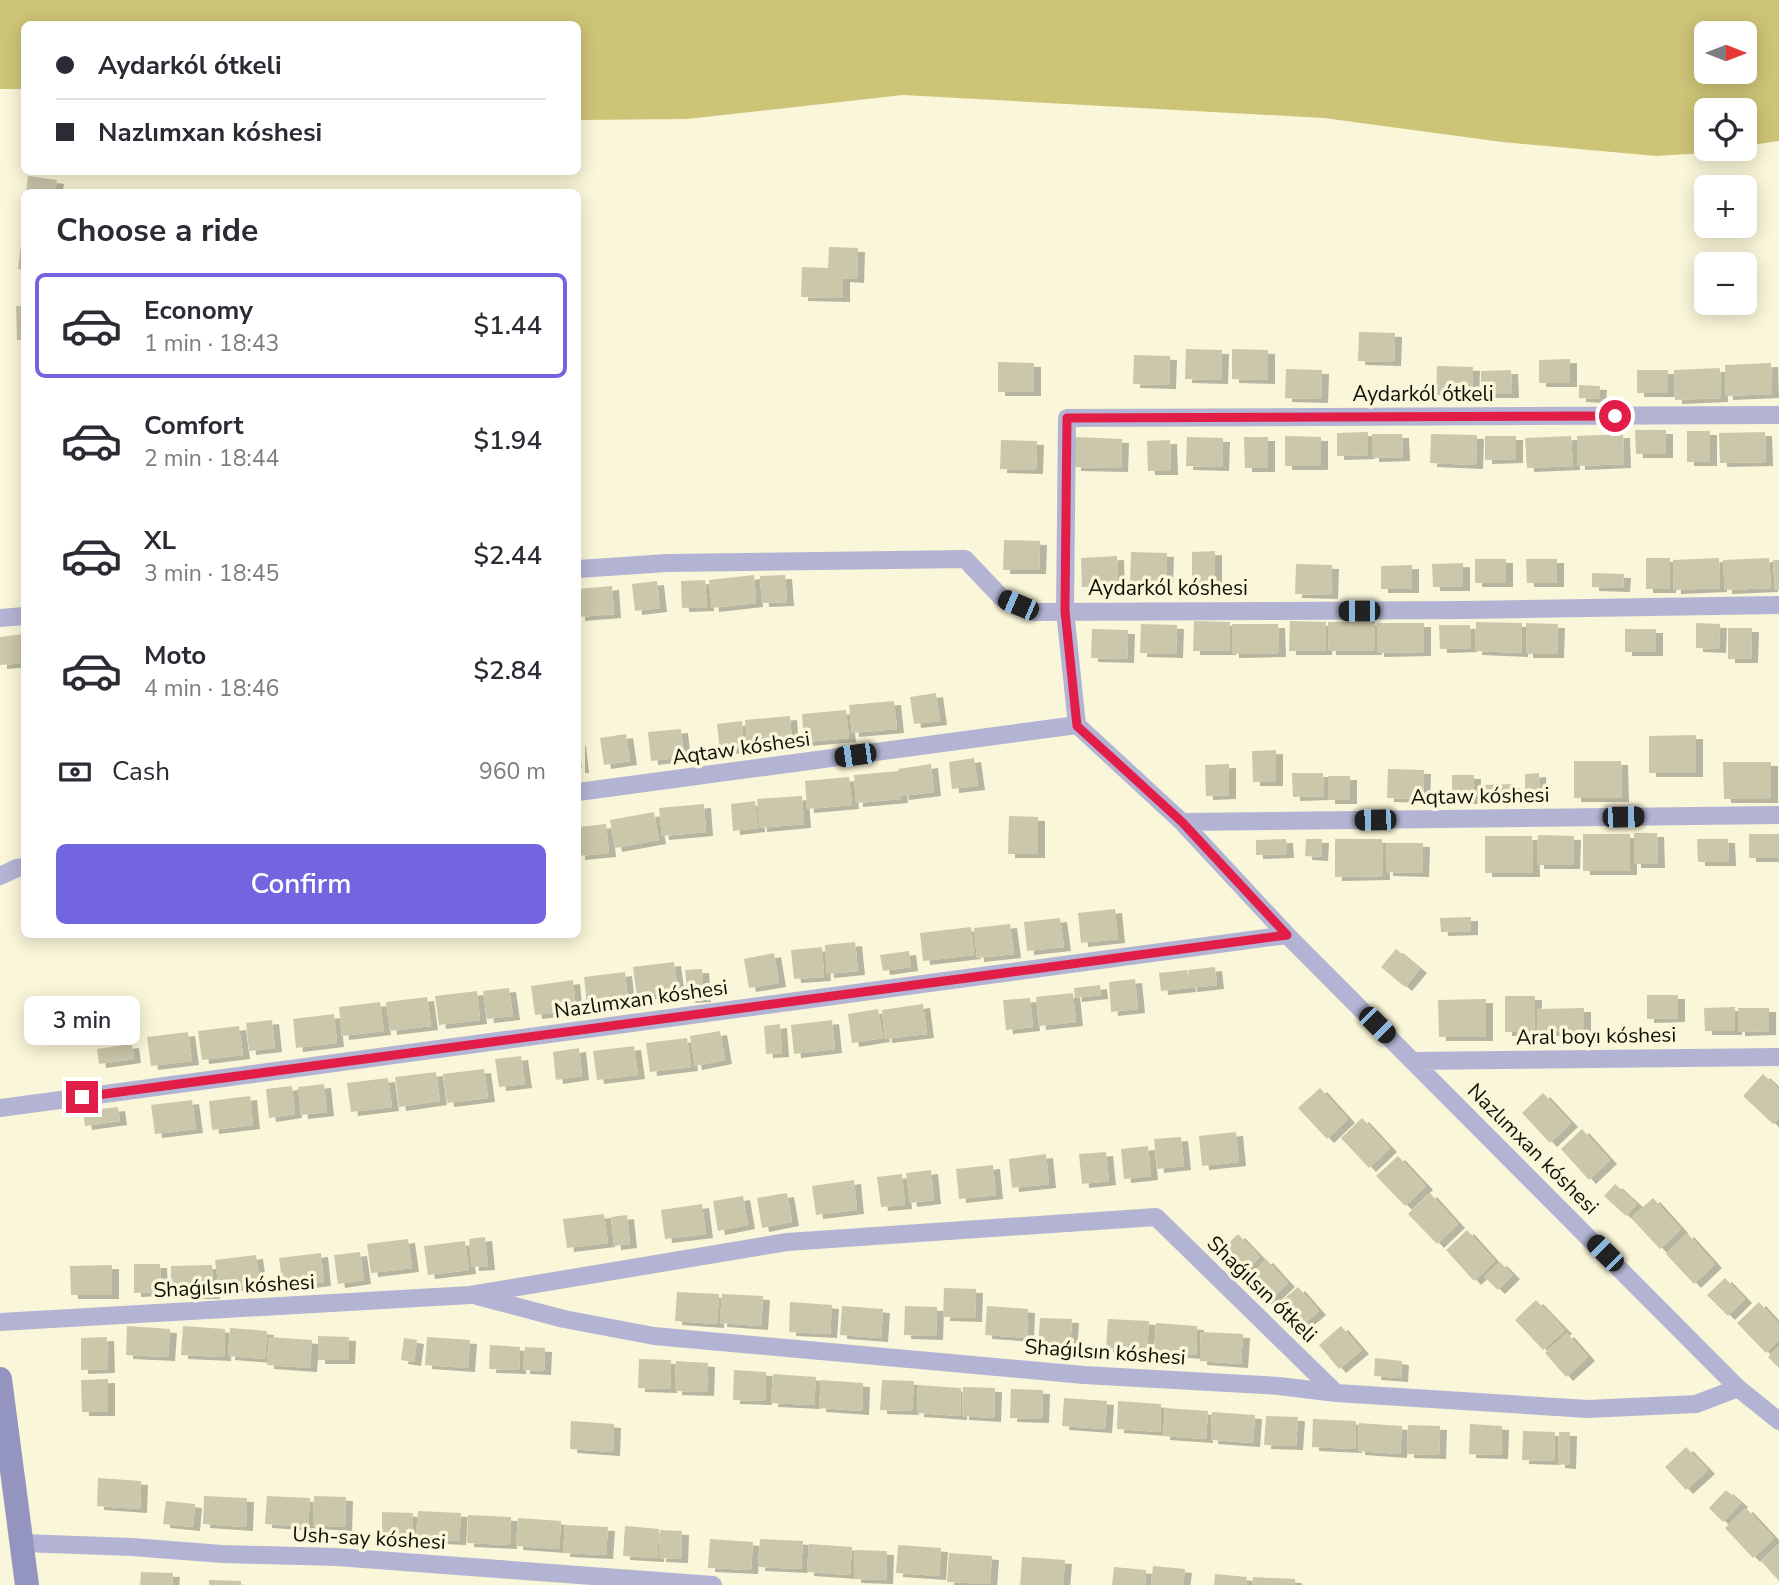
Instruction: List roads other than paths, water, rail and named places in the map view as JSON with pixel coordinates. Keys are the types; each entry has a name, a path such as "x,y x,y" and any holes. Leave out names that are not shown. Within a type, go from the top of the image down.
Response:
{"street":[{"name":"Aydarkól ótkeli","path":"1065,611 1067,418 1779,415"},
{"name":"Aydarkól kóshesi","path":"581,569 667,563 965,559 1003,599 1033,612 1779,605"},
{"path":"1065,611 1077,726"},
{"path":"0,618 21,616"},
{"name":"Aqtaw kóshesi","path":"581,792 1077,726"},
{"name":"Nazlımxan kóshesi","path":"1077,726 1182,822 1287,935 1738,1388 1779,1421"},
{"name":"Aqtaw kóshesi","path":"1182,822 1779,815"},
{"path":"0,876 21,867"},
{"name":"Nazlımxan kóshesi","path":"0,1108 1287,935"},
{"name":"Aral boyı kóshesi","path":"1413,1061 1779,1057"},
{"name":"Shaǵılsın kóshesi","path":"0,1322 470,1295 787,1242 1156,1217"},
{"name":"Shaǵılsın ótkeli","path":"1156,1217 1336,1393"},
{"name":"Shaǵılsın kóshesi","path":"470,1295 564,1319 654,1336 1084,1374 1279,1386 1336,1393 1588,1409 1696,1404 1738,1388"},
{"path":"0,1379 27,1585"},
{"name":"Ush-say kóshesi","path":"22,1544 337,1557 713,1585"}]}
